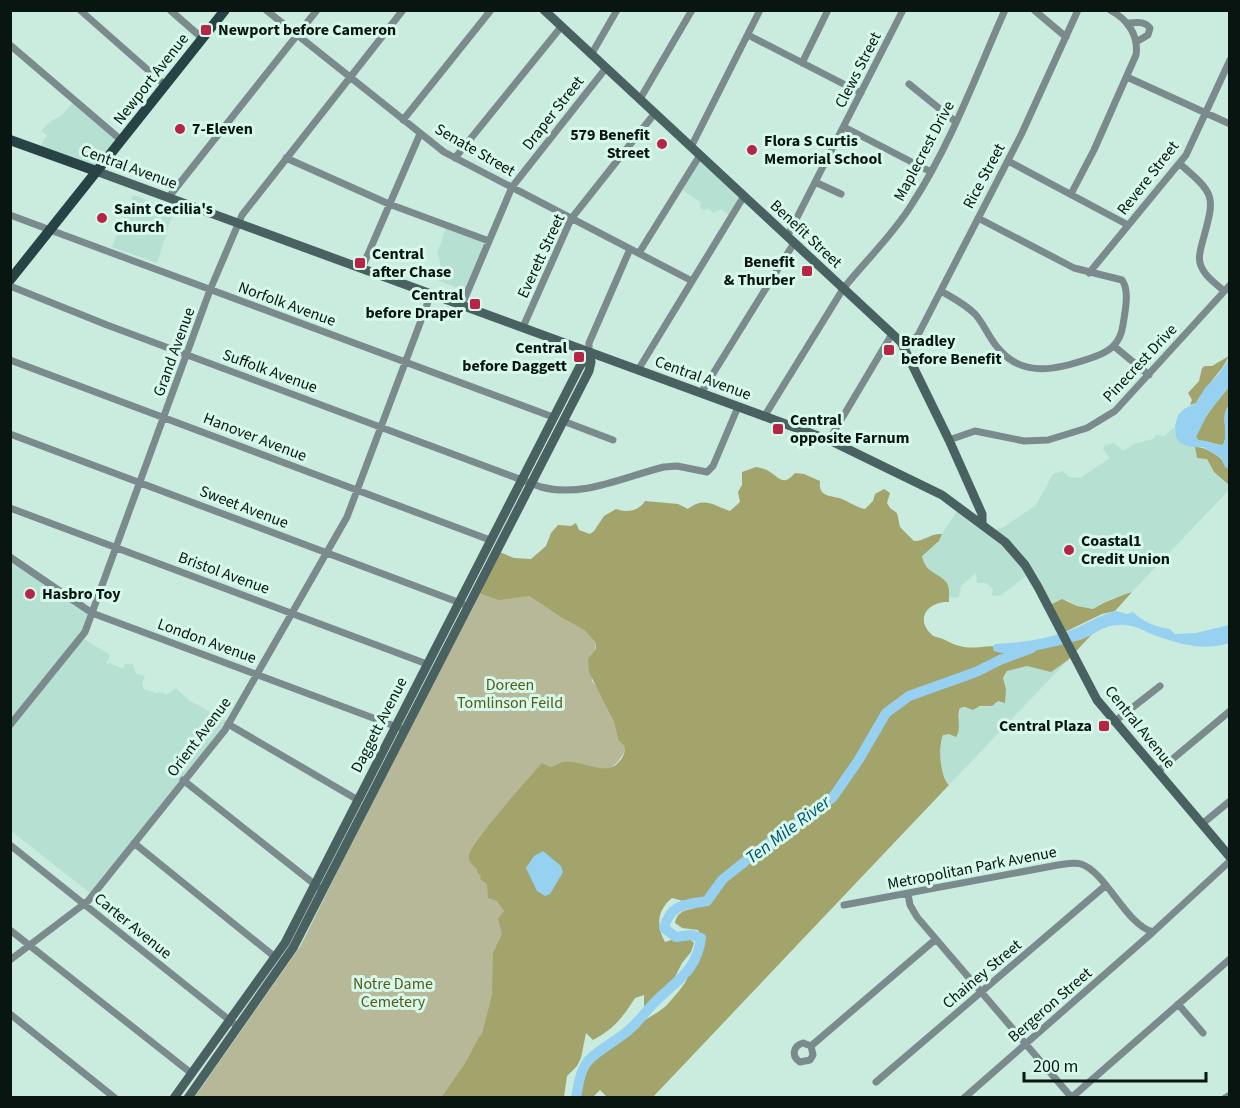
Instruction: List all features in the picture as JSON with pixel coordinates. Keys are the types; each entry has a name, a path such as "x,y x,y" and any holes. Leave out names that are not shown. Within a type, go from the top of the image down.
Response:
{"main road":[{"name":"Newport Avenue","path":"10,280 225,10"},
{"name":"Central Avenue","path":"10,140 96,171"}],"street":[{"path":"80,10 165,85"},
{"path":"170,10 202,38"},
{"name":"Senate Street","path":"266,10 420,134 456,158 692,281"},
{"path":"168,198 317,10"},
{"name":"Grand Avenue","path":"10,725 85,632 210,290 242,215 403,10"},
{"path":"403,120 491,10"},
{"path":"591,55 617,10"},
{"path":"640,99 692,10"},
{"path":"691,147 760,10"},
{"path":"801,63 828,10"},
{"name":"Clews Street","path":"701,393 790,240 816,182 903,10"},
{"path":"1034,10 1066,37"},
{"name":"Rice Street","path":"905,349 916,340 1008,161 1078,10"},
{"path":"1071,194 1094,150 1136,55 1136,42 1128,23 1110,10"},
{"name":"Benefit Street","path":"547,11 561,27 892,334 905,349 982,514 982,524"},
{"name":"Maplecrest Drive","path":"764,417 843,289 892,234 931,172 956,122 1004,11"},
{"path":"1128,23 1146,23 1150,28 1148,35 1136,42"},
{"path":"456,158 561,27"},
{"path":"747,35 861,93"},
{"path":"10,45 121,140"},
{"name":"Revere Street","path":"1089,273 1180,164 1230,60"},
{"name":"Draper Street","path":"462,306 512,187 606,68"},
{"path":"1127,77 1230,124"},
{"path":"909,84 956,122"},
{"name":"Everett Street","path":"523,327 572,219 655,113"},
{"path":"844,127 931,172"},
{"path":"362,268 420,134"},
{"path":"639,253 700,155"},
{"path":"286,158 389,204 489,241"},
{"path":"1008,161 1128,225"},
{"path":"1180,164 1210,196 1212,208 1200,252 1200,264 1207,276 1224,291"},
{"name":"Central Avenue","path":"96,171 829,440 942,495 1005,542 1025,565 1088,686 1114,722 1230,859"},
{"path":"816,182 841,194"},
{"path":"638,370 744,196"},
{"name":"Norfolk Avenue","path":"10,215 613,440"},
{"path":"941,291 959,301 975,315 1001,352 1028,368 1057,369 1105,353 1114,347 1123,325 1126,285 1122,280 1074,268 978,219"},
{"name":"Daggett Avenue","path":"188,1098 289,954 323,891 532,482 580,366 589,353 589,343 630,249"},
{"name":"Pinecrest Drive","path":"949,440 975,431 1024,441 1048,440 1087,428 1115,411 1230,285"},
{"name":"Suffolk Avenue","path":"10,286 188,355 550,489 575,491 664,467 677,466 706,472 713,466 738,407"},
{"name":"Orient Avenue","path":"10,960 84,904 228,724 347,517 359,491 431,294"},
{"path":"829,440 892,334"},
{"path":"1114,347 1149,375"},
{"name":"Hanover Avenue","path":"10,360 490,540"},
{"name":"Daggett Avenue","path":"174,1098 285,943 522,478 558,419"},
{"name":"Sweet Avenue","path":"10,434 468,606"},
{"name":"Bristol Avenue","path":"10,508 427,664"},
{"name":"London Avenue","path":"10,557 92,613 405,729"},
{"path":"1114,722 1160,686"},
{"path":"1157,772 1230,711"},
{"path":"228,724 358,800"},
{"path":"183,780 323,891"},
{"path":"1202,825 1230,801"},
{"path":"134,843 275,957"},
{"name":"Carter Avenue","path":"10,845 238,1027"},
{"path":"1153,932 1230,859"},
{"name":"Metropolitan Park Avenue","path":"844,905 1071,863 1089,868 1139,924 1153,932"},
{"name":"Chainey Street","path":"876,1082 1105,886"},
{"path":"908,894 913,910 936,939 1071,1097 1229,961"},
{"path":"10,930 191,1074"},
{"name":"Bergeron Street","path":"964,1098 1153,932"},
{"path":"811,1046 936,939"},
{"path":"1178,1004 1203,1033"},
{"path":"10,1014 115,1098"},
{"path":"1225,1098 1230,1095"}],"shaded area":[{"path":"74,101 120,141 96,173 40,151 44,139 48,136 41,131 51,121 61,116"},
{"path":"699,157 743,196 731,217 721,209 713,213 709,209 702,210 701,203 680,188"},
{"path":"133,195 174,210 157,263 112,247"},
{"path":"446,228 487,242 465,295 453,286 429,277 433,267 440,267 437,253"},
{"path":"1229,356 1196,403 1190,405 1192,400 1188,393 1199,381 1202,368 1212,366"},
{"path":"1229,387 1229,405 1225,414 1223,445 1198,441 1196,437 1202,423"},
{"path":"1176,428 1176,437 1190,447 1195,447 1207,459 1214,472 1229,485 1229,490 1132,592 1108,600 1103,606 1097,606 1094,609 1077,606 1067,600 1048,606 1029,574 1001,595 995,596 992,595 993,589 986,583 977,583 976,573 961,586 959,597 954,598 948,596 946,582 932,573 923,561 922,556 939,541 958,510 991,531 1004,527 1036,505 1053,474 1063,471 1069,477 1080,478 1110,458 1103,449 1105,445 1114,443 1123,451 1134,444 1153,439 1156,435 1164,436"},
{"path":"1195,447 1208,450 1221,459 1229,469 1229,485 1214,472 1207,459 1197,458"},
{"path":"756,467 767,470 782,480 788,479 795,473 804,474 820,481 821,490 826,495 865,509 873,501 875,494 884,489 890,493 887,503 897,513 900,527 914,541 942,534 939,541 922,556 926,566 943,579 949,589 949,602 930,607 924,616 926,628 934,636 962,647 993,646 994,651 1058,644 1094,632 1068,660 1051,672 1027,666 1007,671 1003,678 1006,689 1005,703 998,701 992,706 980,706 973,710 960,708 959,730 956,737 949,734 943,735 941,740 942,769 949,785 653,1097 607,1097 600,1090 593,1097 578,1097 578,1087 583,1076 601,1055 624,1035 664,1007 687,979 689,968 702,949 701,936 698,930 682,928 675,923 682,912 700,906 702,901 696,898 683,901 672,898 661,913 659,924 665,942 686,935 694,943 673,981 653,1005 644,1006 644,995 635,998 622,1017 607,1031 593,1040 586,1033 581,1058 567,1076 564,1097 441,1098 482,1034 492,995 493,953 502,934 498,919 504,911 497,901 488,898 487,884 480,879 481,876 477,869 469,860 472,849 489,825 542,763 550,767 572,762 606,768 620,761 625,751 624,746 618,740 614,722 589,672 588,659 596,649 596,643 584,630 529,596 499,600 476,592 497,551 514,558 531,559 546,546 551,533 558,525 571,526 576,523 579,530 590,534 604,516 616,509 628,511 636,509 645,501 678,504 688,509 699,503 705,503 730,511 740,502 738,492 742,485 742,472"},
{"path":"10,558 91,614 81,637 110,655 106,664 110,663 123,669 125,664 133,664 136,673 145,677 142,683 144,689 156,693 162,692 166,695 176,688 190,701 231,723 151,825 136,848 94,896 11,831"},
{"path":"1132,592 1115,611 1102,614 1067,631 1060,632 1048,606 1062,599 1077,606 1093,609"},
{"path":"1068,660 949,785 945,783 941,771 941,740 943,735 958,729 960,708 992,706 1006,689 1003,678 1007,671 1027,666 1051,671"}],"green space":[{"name":"Notre Dame Cemetery","path":"476,592 529,596 584,630 596,643 592,681 599,689 614,722 618,740 624,746 625,751 618,762 609,769 545,765 511,908 491,1043 450,1097 194,1098 301,945"}],"water":[{"path":"1229,359 1229,387 1208,413 1196,437 1198,440 1223,445 1225,414 1229,405 1229,469 1225,467 1221,458 1203,447 1190,447 1179,442 1175,426 1178,415 1196,403 1205,388"},
{"path":"1116,611 1127,614 1133,612 1145,621 1170,629 1175,634 1196,633 1229,625 1229,643 1208,647 1189,645 1134,627 1118,625 1108,627 1080,640 1049,648 1012,653 994,651 995,644 1014,643 1060,634"},
{"path":"543,851 561,866 563,872 550,894 545,896 537,891 526,868 534,856"}],"waterway":[{"name":"Ten Mile River","path":"576,1098 581,1075 587,1062 634,1025 683,976 695,960 701,938 692,935 676,937 664,928 675,910 686,905 707,901 722,880 786,829 809,816 833,797 858,761 886,713 909,696 976,672 1032,648"}],"place":[{"name":"Newport before Cameron","path":"206,30"},
{"name":"7-Eleven","path":"180,129"},
{"name":"579 Benefit Street","path":"662,144"},
{"name":"Flora S Curtis Memorial School","path":"752,150"},
{"name":"Saint Cecilia's Church","path":"102,218"},
{"name":"Central after Chase","path":"360,263"},
{"name":"Benefit & Thurber","path":"807,271"},
{"name":"Central before Draper","path":"475,304"},
{"name":"Bradley before Benefit","path":"889,350"},
{"name":"Central before Daggett","path":"579,357"},
{"name":"Central opposite Farnum","path":"778,429"},
{"name":"Coastal1 Credit Union","path":"1069,550"},
{"name":"Hasbro Toy","path":"30,594"},
{"name":"Central Plaza","path":"1104,726"}],"park label":[{"name":"Doreen Tomlinson Feild","path":"510,694"}]}
